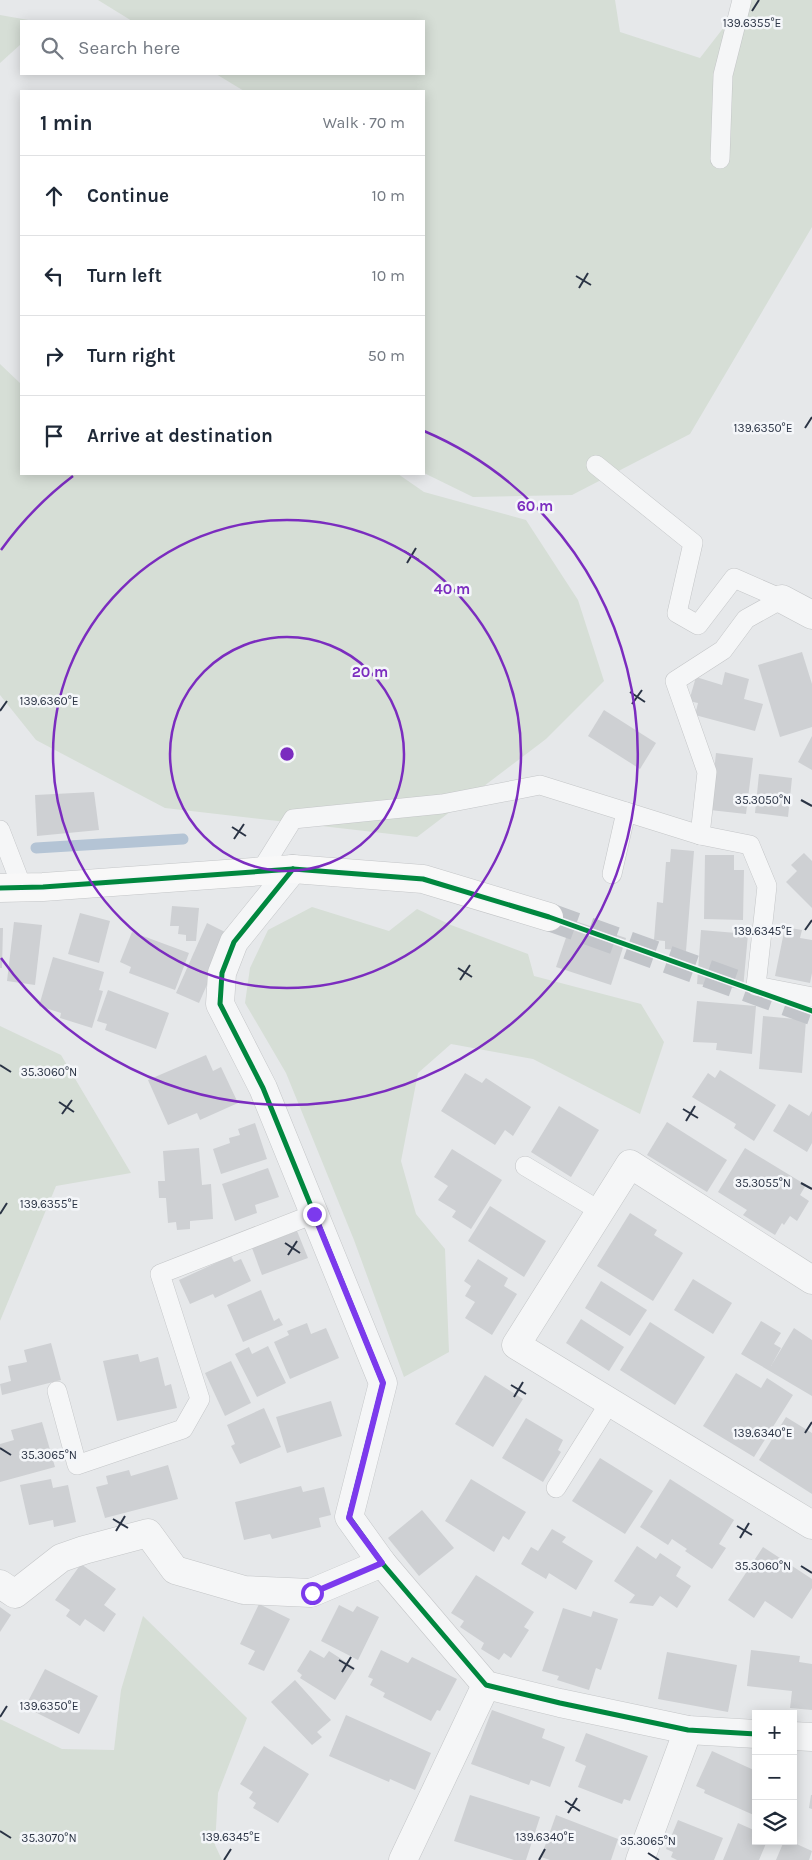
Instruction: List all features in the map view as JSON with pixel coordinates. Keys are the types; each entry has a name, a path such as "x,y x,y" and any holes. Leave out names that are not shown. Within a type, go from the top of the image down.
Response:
{"street":[{"path":"782,599 812,615"},
{"path":"292,869 234,942 222,973 220,1004 263,1088 383,1383 349,1518 382,1563 486,1685 688,1730 752,1734"},
{"path":"11,887 292,869 423,879 549,917"},
{"path":"808,1269 630,1164 516,1345 812,1525"},
{"path":"0,1584 15,1594 61,1558 148,1533 175,1570 244,1590 312,1593 382,1563"},
{"path":"403,1860 486,1685"},
{"path":"640,1860 688,1730"},
{"path":"797,1736 812,1738"}],"lane":[{"path":"720,159 723,75 742,0"},
{"path":"596,466 693,543 676,613 698,625 734,578 782,599"},
{"path":"700,835 708,772 674,681 723,650 746,619 782,599"},
{"path":"260,872 293,819 442,804 540,785 700,835 750,845 767,886 756,986 812,997"},
{"path":"612,874 626,812"},
{"path":"0,830 11,887"},
{"path":"525,1166 600,1211"},
{"path":"57,1391 77,1465 183,1429 200,1399 160,1274 314,1214"},
{"path":"556,1488 610,1402"}],"shaded area":[{"path":"98,0 615,0 620,32 700,58 745,0 812,0 812,227 690,434 572,495 473,497 425,473 425,90 242,90 218,75 425,75 425,20 130,20"},
{"path":"0,15 28,20 20,20 20,45 0,63"},
{"path":"0,364 20,383 20,475 399,475 424,492 526,520 578,600 604,681 546,739 417,837 165,808 36,740 0,695"},
{"path":"312,907 389,931 417,909 451,925 528,954 534,976 641,1004 664,1042 640,1114 533,1059 451,1044 418,1073 401,1161 416,1214 445,1249 449,1352 404,1377 354,1240 286,1073 245,1003 250,968 268,930"},
{"path":"0,1026 61,1055 131,1173 56,1186 0,1321"},
{"path":"143,1616 247,1718 218,1793 215,1845 222,1860 0,1860 0,1719 62,1749 114,1750 121,1690"}],"building":[{"path":"802,652 812,684 812,727 780,737 758,665"},
{"path":"725,672 749,679 744,699 763,704 755,731 695,715 698,703 689,701 696,677 722,685"},
{"path":"604,710 656,743 640,769 588,736"},
{"path":"812,736 812,770 798,762"},
{"path":"716,753 753,758 746,814 710,810"},
{"path":"759,774 792,778 788,817 755,813"},
{"path":"94,792 99,830 37,836 35,795"},
{"path":"671,849 694,851 686,951 665,949 665,941 654,940 657,902 663,903 666,862 670,862"},
{"path":"804,853 812,861 812,908 786,882 797,871 791,865"},
{"path":"705,855 734,855 734,870 744,870 743,920 704,919"},
{"path":"172,906 199,908 196,941 186,941 186,935 178,934 179,926 170,926"},
{"path":"80,913 110,921 99,963 68,954"},
{"path":"572,920 626,938 611,985 556,967"},
{"path":"14,922 42,925 35,985 7,981"},
{"path":"207,923 225,932 213,971 199,1003 176,993"},
{"path":"785,927 802,930 800,938 812,940 812,973 810,983 775,976"},
{"path":"0,928 3,928 2,968 0,968"},
{"path":"701,930 748,934 743,989 697,984"},
{"path":"132,932 189,953 175,990 129,973 131,967 120,962"},
{"path":"53,957 104,972 99,990 103,991 92,1028 60,1018 61,1013 39,1006"},
{"path":"108,990 169,1013 156,1049 105,1030 107,1024 97,1021"},
{"path":"697,1001 756,1006 752,1054 716,1050 717,1043 693,1042"},
{"path":"763,1016 806,1020 802,1073 759,1069"},
{"path":"206,1055 213,1071 221,1067 238,1103 200,1120 197,1113 168,1125 148,1080"},
{"path":"720,1070 776,1105 754,1141 734,1128 736,1124 692,1097 708,1073 715,1078"},
{"path":"465,1073 482,1083 486,1078 531,1107 513,1136 505,1130 495,1145 441,1111"},
{"path":"789,1104 809,1116 812,1111 812,1143 807,1152 773,1131"},
{"path":"559,1106 599,1130 571,1177 531,1152"},
{"path":"667,1122 727,1160 707,1192 647,1155"},
{"path":"255,1123 267,1159 221,1174 213,1149 230,1143 229,1138 240,1135 238,1129"},
{"path":"199,1148 202,1185 211,1184 213,1219 190,1221 190,1229 177,1230 176,1222 168,1223 166,1198 159,1198 158,1181 165,1181 163,1151"},
{"path":"745,1148 806,1185 800,1195 809,1201 797,1221 790,1216 784,1225 782,1223 775,1235 743,1215 747,1210 718,1192"},
{"path":"452,1149 502,1180 471,1229 452,1217 456,1211 438,1200 448,1186 434,1177"},
{"path":"268,1168 279,1197 255,1205 257,1213 235,1221 222,1184"},
{"path":"490,1206 546,1241 524,1277 468,1241"},
{"path":"630,1213 657,1230 654,1235 683,1253 653,1301 597,1266"},
{"path":"297,1231 308,1258 262,1275 252,1248"},
{"path":"231,1256 234,1262 241,1259 251,1281 215,1298 213,1294 190,1304 179,1280"},
{"path":"478,1259 508,1278 504,1286 517,1294 492,1335 465,1318 475,1302 465,1296 471,1286 464,1281"},
{"path":"693,1279 732,1303 713,1334 674,1310"},
{"path":"601,1281 647,1310 630,1336 585,1308"},
{"path":"261,1290 274,1321 279,1318 283,1325 243,1342 227,1305"},
{"path":"581,1319 624,1347 609,1371 566,1343"},
{"path":"761,1321 781,1333 774,1344 781,1348 771,1366 794,1328 812,1340 812,1396 741,1354"},
{"path":"650,1322 705,1357 675,1405 620,1370"},
{"path":"307,1323 311,1334 326,1328 339,1358 290,1379 274,1342 289,1335 287,1331"},
{"path":"51,1343 61,1380 2,1395 0,1384 11,1381 8,1366 27,1362 24,1350"},
{"path":"268,1346 286,1383 257,1397 235,1354 249,1347 252,1354"},
{"path":"138,1354 140,1362 158,1357 165,1386 171,1384 177,1408 117,1421 103,1361"},
{"path":"231,1361 251,1403 225,1416 205,1373"},
{"path":"736,1373 761,1388 767,1378 793,1395 754,1457 703,1426"},
{"path":"485,1375 523,1399 493,1447 455,1424"},
{"path":"331,1401 342,1436 287,1453 276,1417"},
{"path":"264,1408 281,1447 240,1464 231,1446 235,1444 227,1425"},
{"path":"786,1417 812,1433 812,1494 759,1460"},
{"path":"526,1418 563,1440 558,1450 561,1452 543,1482 502,1458"},
{"path":"42,1422 55,1467 0,1482 0,1444 14,1440 11,1430"},
{"path":"600,1458 653,1491 625,1534 572,1501"},
{"path":"168,1465 178,1499 105,1518 96,1487 108,1484 106,1476 129,1470 131,1476"},
{"path":"51,1479 53,1488 68,1485 76,1522 54,1527 53,1520 29,1525 20,1485"},
{"path":"471,1479 526,1512 509,1540 503,1536 494,1552 445,1521"},
{"path":"670,1479 734,1520 719,1544 726,1548 712,1569 685,1551 687,1549 672,1539 668,1545 640,1527"},
{"path":"301,1486 303,1492 324,1487 331,1515 319,1518 321,1527 272,1539 270,1534 244,1540 235,1502"},
{"path":"422,1510 454,1548 419,1576 388,1538"},
{"path":"552,1529 566,1537 562,1542 593,1561 576,1590 549,1573 546,1579 521,1564 531,1547 538,1551"},
{"path":"637,1546 656,1559 660,1553 681,1567 676,1576 691,1586 677,1608 660,1596 653,1606 629,1603 635,1595 614,1581"},
{"path":"763,1547 812,1579 812,1588 792,1619 765,1601 754,1618 728,1600"},
{"path":"81,1564 116,1589 104,1605 116,1614 104,1632 85,1619 80,1626 66,1616 70,1610 55,1600"},
{"path":"476,1575 534,1612 524,1627 529,1630 511,1658 504,1653 499,1660 481,1649 484,1643 460,1627 464,1621 451,1613"},
{"path":"259,1604 290,1619 264,1671 248,1664 255,1651 240,1644"},
{"path":"339,1605 353,1612 357,1606 379,1617 358,1660 321,1641"},
{"path":"0,1607 11,1615 0,1632"},
{"path":"563,1608 591,1617 593,1611 618,1619 601,1670 596,1668 589,1690 557,1680 559,1676 542,1671"},
{"path":"310,1650 324,1658 329,1651 355,1668 335,1700 300,1678 302,1675 297,1671"},
{"path":"381,1650 408,1663 412,1657 457,1679 440,1711 437,1710 431,1721 383,1697 385,1693 370,1685 373,1679 368,1677"},
{"path":"751,1650 800,1656 799,1662 812,1664 812,1710 790,1708 792,1691 747,1686"},
{"path":"667,1652 737,1665 728,1712 658,1699"},
{"path":"45,1669 98,1696 79,1734 25,1707"},
{"path":"295,1680 331,1720 317,1732 322,1737 312,1745 271,1702"},
{"path":"492,1710 545,1729 542,1738 565,1747 550,1787 531,1780 529,1785 471,1764"},
{"path":"346,1715 431,1753 415,1790 390,1779 389,1782 329,1756"},
{"path":"586,1733 648,1756 630,1801 624,1799 622,1804 578,1787 586,1766 575,1761"},
{"path":"264,1746 309,1774 278,1823 253,1808 256,1803 249,1798 253,1792 240,1784"},
{"path":"712,1751 752,1769 752,1814 704,1793 705,1790 696,1786"},
{"path":"470,1795 540,1817 526,1860 514,1860 454,1841"},
{"path":"812,1795 812,1809 809,1808"},
{"path":"556,1815 618,1839 611,1860 550,1860 541,1857"},
{"path":"678,1820 723,1838 714,1860 677,1860 671,1857 673,1852 666,1849"},
{"path":"738,1823 752,1829 752,1845 765,1845 759,1860 723,1860"},
{"path":"797,1844 812,1851 809,1860 776,1860 782,1845"}],"waterway":[{"path":"36,848 183,839"}],"tunnel":[{"path":"549,917 812,1011"}],"cycle path":[{"path":"293,869 234,942 222,973 220,1004 263,1088 383,1383 349,1517 382,1563 486,1685 688,1730 752,1734"},
{"path":"0,888 43,887 293,869 423,879 549,917 812,1011"}],"route":[{"path":"312,1593 382,1563 349,1518 383,1383 314,1214"}]}
